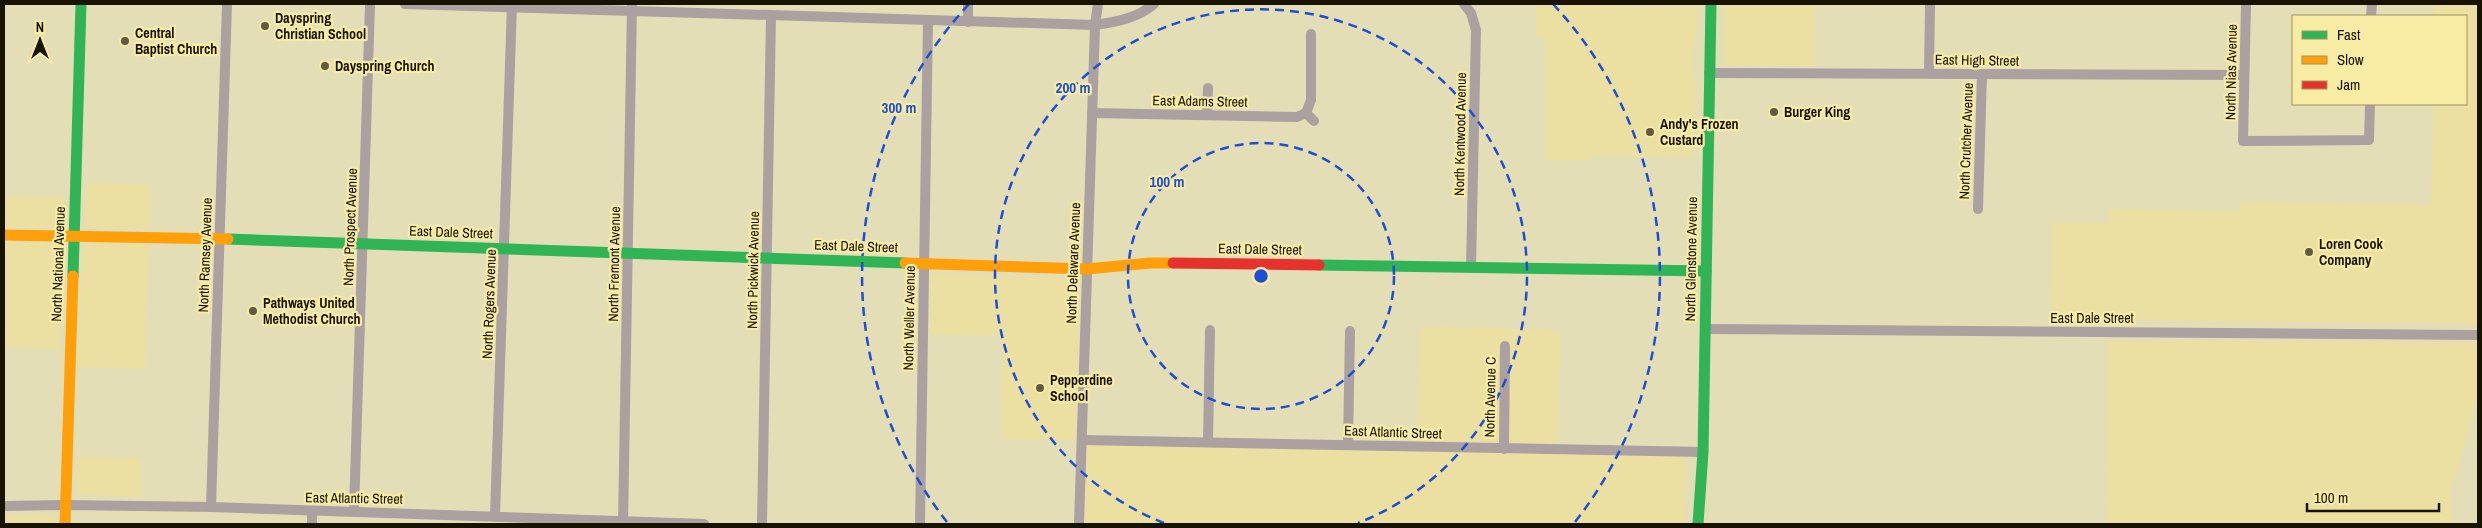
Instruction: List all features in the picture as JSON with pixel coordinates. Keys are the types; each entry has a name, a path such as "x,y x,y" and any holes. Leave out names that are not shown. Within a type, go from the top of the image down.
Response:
{"street":[{"name":"North National Avenue","path":"65,524 81,4"},
{"name":"North Ramsey Avenue","path":"211,508 227,4"},
{"name":"North Prospect Avenue","path":"354,511 370,4"},
{"path":"405,4 632,7 774,16 1095,25 1118,21 1146,11 1154,4"},
{"name":"North Pickwick Avenue","path":"762,524 774,16 777,4"},
{"path":"968,4 968,22"},
{"name":"North Delaware Avenue","path":"1079,524 1095,25 1098,4"},
{"name":"North Kentwood Avenue","path":"1464,4 1471,13 1476,30 1471,268"},
{"name":"North Glenstone Avenue","path":"1700,521 1706,329 1711,4"},
{"path":"1929,72 1930,4"},
{"name":"North Nias Avenue","path":"2246,4 2243,141 2369,140 2370,105"},
{"name":"North Rogers Avenue","path":"495,516 512,5"},
{"name":"North Fremont Avenue","path":"623,523 632,7"},
{"name":"North Weller Avenue","path":"920,524 928,21"},
{"path":"1311,34 1311,100 1306,112 1314,121"},
{"name":"East High Street","path":"1709,73 1929,72 2244,75"},
{"name":"North Crutcher Avenue","path":"1978,209 1982,74"},
{"path":"1207,114 1208,88"},
{"name":"East Adams Street","path":"1092,113 1297,117 1306,112"},
{"name":"East Dale Street","path":"4,235 363,244 1087,269 1150,263 1706,272"},
{"name":"East Dale Street","path":"1706,329 2478,335"},
{"path":"1208,442 1210,330"},
{"path":"1348,444 1350,331"},
{"name":"North Avenue C","path":"1504,449 1505,346"},
{"name":"East Atlantic Street","path":"1082,440 1703,452"},
{"name":"East Atlantic Street","path":"4,506 65,505 354,511 623,523 704,524"},
{"path":"312,511 312,524"}],"shaded area":[{"path":"1724,4 1872,4 1872,6 1815,6 1814,66 1724,65"},
{"path":"2434,4 2478,4 2478,324 2051,319 2052,223 2108,223 2108,209 2240,211 2241,202 2431,204 2433,105 2467,105 2467,15 2434,15"},
{"path":"1536,5 1698,8 1691,68 1696,82 1694,157 1591,156 1590,160 1545,160 1545,38 1536,37"},
{"path":"87,183 151,185 149,229 88,227 85,225"},
{"path":"4,196 64,197 62,222 57,227 4,228"},
{"path":"4,241 57,242 62,246 60,349 4,347"},
{"path":"93,242 149,244 145,369 78,367 83,248 85,244"},
{"name":"Pepperdine School","path":"931,273 1080,279 1076,440 1001,439 1003,336 930,334"},
{"path":"1421,326 1560,330 1558,443 1417,441"},
{"path":"2108,341 2478,343 2478,396 2451,489 2452,524 2107,524"},
{"path":"1088,445 1682,455 1686,460 1684,524 1085,524 1086,450"},
{"path":"77,457 141,459 141,497 77,494"},
{"path":"4,515 47,515 52,516 55,524 4,524"}],"traffic: fast":[{"path":"73,276 81,4"},
{"path":"1698,524 1703,452 1711,4"},
{"path":"228,239 905,263"},
{"path":"1319,265 1706,271"}],"traffic: slow":[{"path":"4,235 228,239"},
{"path":"905,263 1087,269 1150,263 1173,263"},
{"path":"65,524 73,276"}],"traffic: jam":[{"path":"1173,263 1319,265"}],"place":[{"name":"Dayspring Christian School","path":"265,26"},
{"name":"Central Baptist Church","path":"125,41"},
{"name":"Dayspring Church","path":"325,66"},
{"name":"Burger King","path":"1774,112"},
{"name":"Andy's Frozen Custard","path":"1650,132"},
{"name":"Loren Cook Company","path":"2309,252"},
{"name":"Pathways United Methodist Church","path":"253,311"},
{"name":"Pepperdine School","path":"1040,388"}]}
